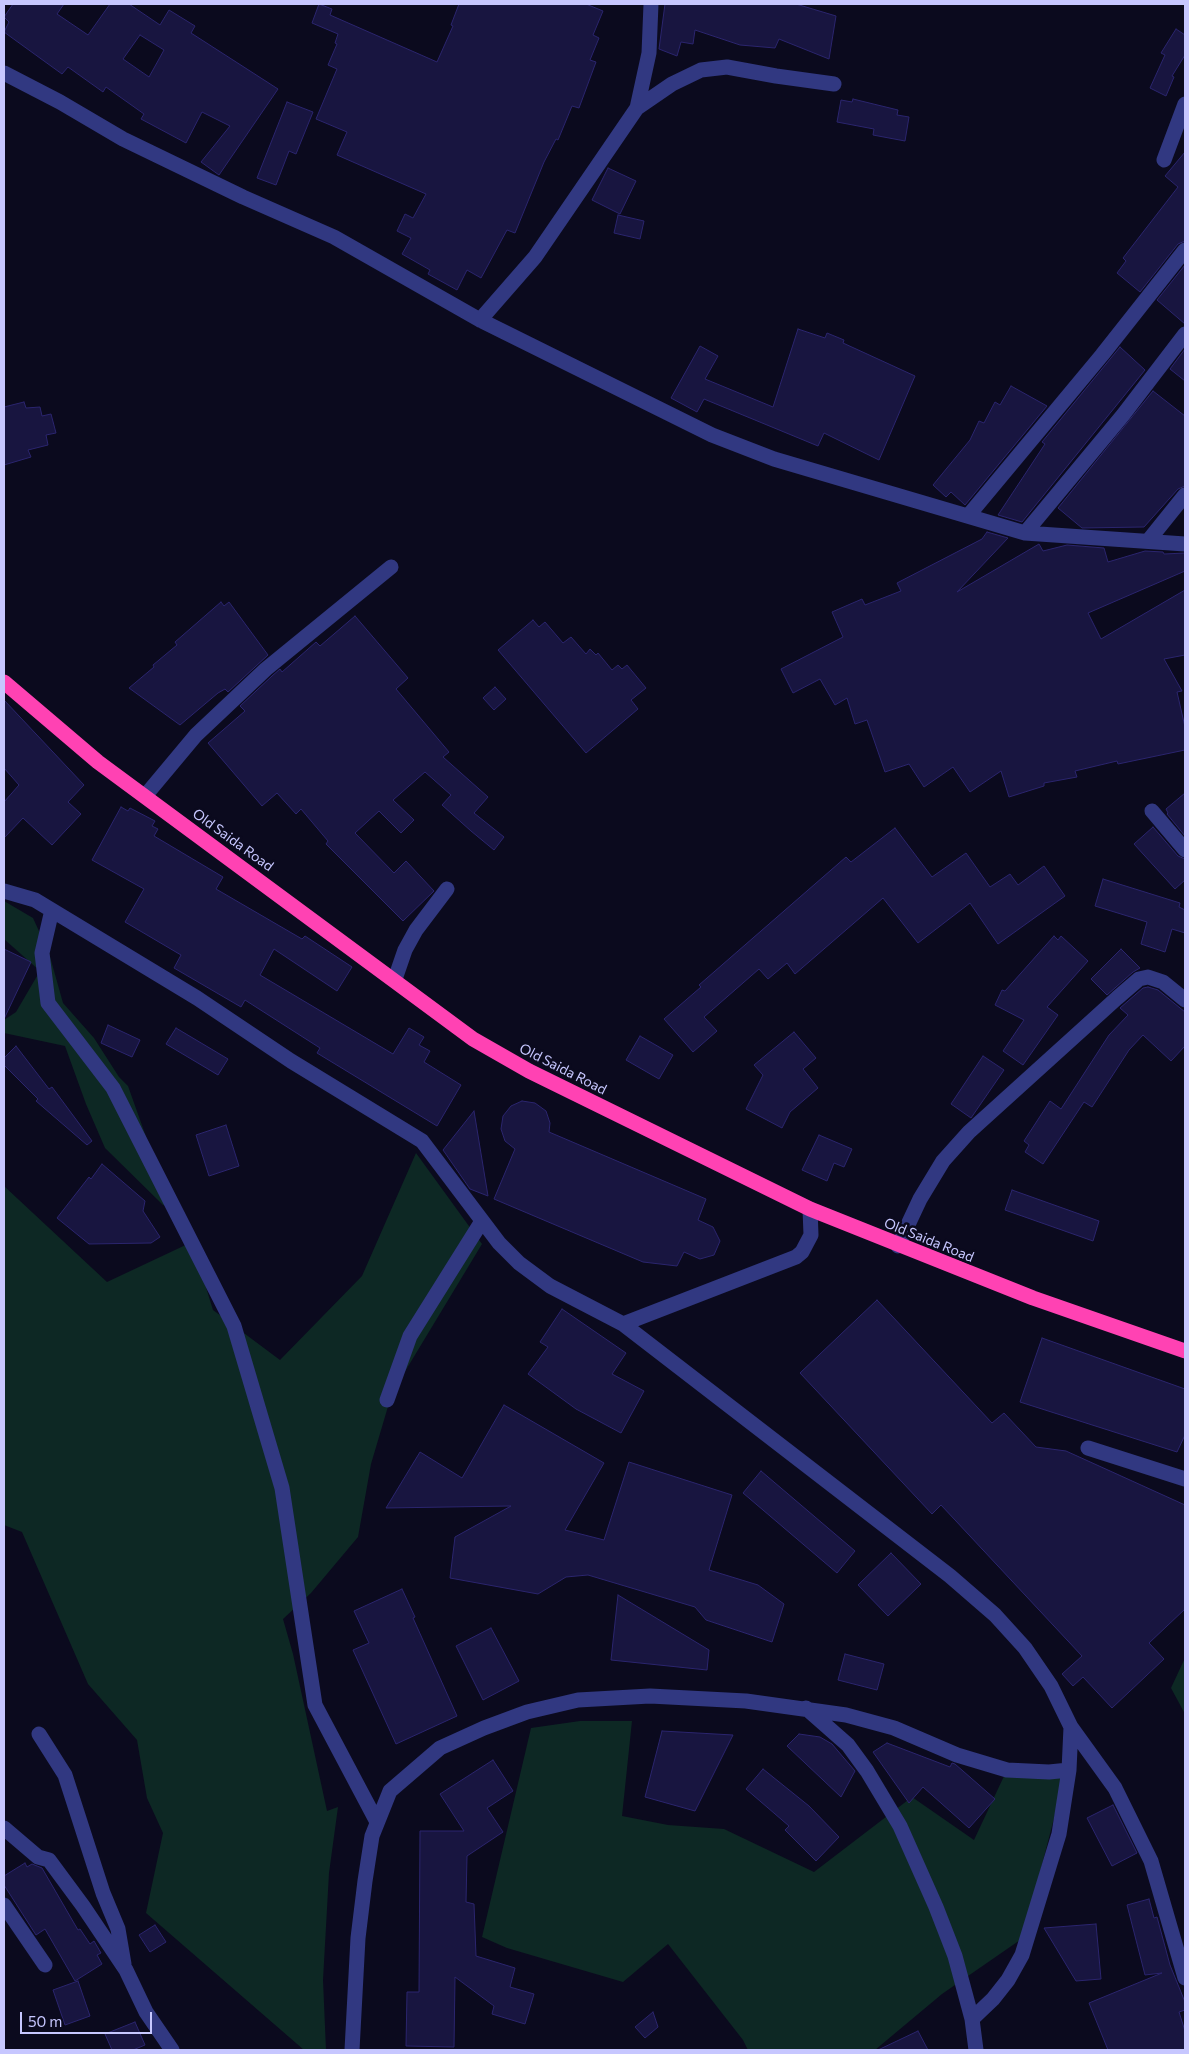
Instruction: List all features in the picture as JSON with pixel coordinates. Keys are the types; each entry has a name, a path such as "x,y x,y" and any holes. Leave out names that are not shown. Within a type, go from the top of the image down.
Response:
{"highway":[{"name":"Old Saida Road","path":"4,682 98,762 474,1039 529,1071 810,1209 898,1246 1033,1298 1185,1351"}],"street":[{"path":"637,108 648,53 652,4"},
{"path":"480,320 535,258 637,108 672,84 700,70 728,67 834,84"},
{"path":"4,73 177,166 334,237 480,320 712,435 774,459 1025,533 1185,544"},
{"path":"1164,160 1185,104"},
{"path":"968,516 1102,355 1185,250"},
{"path":"1025,533 1123,415 1185,334"},
{"path":"1148,541 1185,495"},
{"path":"145,796 196,735 266,669 391,567"},
{"path":"1152,811 1185,850"},
{"path":"395,979 404,950 416,930 447,889"},
{"path":"4,891 35,900 52,910 197,998 291,1061 422,1141 431,1150 482,1221 519,1263 550,1286 623,1324 950,1576 995,1615 1030,1656 1051,1686 1071,1727 1115,1788 1138,1831 1151,1861 1185,1978"},
{"path":"52,910 42,953 48,1003 112,1088 234,1326 282,1488 315,1705 378,1822"},
{"path":"898,1246 920,1198 943,1161 969,1132 1139,979 1148,977 1163,982 1185,1000"},
{"path":"623,1324 796,1256 802,1252 811,1235 810,1209"},
{"path":"387,1400 410,1336 482,1221"},
{"path":"1088,1448 1185,1479"},
{"path":"352,2050 358,1938 372,1836 390,1790 440,1748 527,1712 578,1700 650,1696 746,1701 805,1707 846,1715 894,1728 957,1755 1007,1770 1042,1772 1069,1770"},
{"path":"805,1707 848,1745 867,1771 900,1826 955,1956 972,2019 976,2050"},
{"path":"972,2019 993,1999 1008,1980 1022,1956 1059,1834 1069,1770 1071,1727"},
{"path":"39,1734 65,1774 103,1894 118,1929 126,1970"},
{"path":"4,1828 38,1858 49,1860 126,1970 146,2012 172,2050"},
{"path":"4,1905 45,1965"}],"green space":[{"path":"4,901 33,918 49,953 63,1003 94,1038 119,1077 128,1086 171,1207 163,1205 105,1148 86,1104 65,1046 4,1033 4,1020 16,1012 40,971 4,939"},
{"path":"416,1153 482,1244 392,1393 371,1464 358,1537 311,1593 283,1619 293,1654 327,1811 338,1807 329,1873 323,1980 326,2050 304,2050 146,1913 163,1833 147,1798 137,1740 88,1684 22,1532 4,1525 4,1186 107,1282 192,1242 213,1310 280,1360 362,1276"},
{"path":"1185,1658 1185,1714 1171,1688"},
{"path":"580,1721 632,1721 622,1816 668,1825 724,1829 814,1872 912,1797 974,1840 1005,1774 1067,1768 1023,1938 942,1994 875,2050 748,2050 743,2040 668,1944 623,1982 507,1948 482,1937 531,1728"}],"building":[{"path":"13,4 64,4 57,14 88,35 110,4 129,4 160,25 169,10 195,26 191,33 278,89 219,175 201,162 230,126 202,112 186,143 141,119 144,114 106,87 103,92 68,67 62,74 4,32 9,22 4,17","holes":["140,35 164,50 149,77 123,59"]},
{"path":"319,4 332,9 330,15 437,62 453,26 451,25 459,4 586,4 603,11 593,35 599,38 590,60 596,62 579,108 572,106 558,140 556,139 544,162 515,233 507,230 481,278 467,270 457,290 428,274 430,270 402,254 411,238 397,231 405,214 413,218 426,194 337,155 347,132 316,119 337,69 328,65 337,44 335,43 338,34 312,23"},
{"path":"665,4 796,4 836,16 829,59 779,39 775,48 740,45 695,30 693,44 681,42 677,56 659,49"},
{"path":"1176,29 1185,35 1185,55 1172,76 1174,77 1166,96 1150,88 1165,55 1161,53"},
{"path":"853,99 898,110 897,115 909,117 905,141 873,135 874,129 837,122 841,100 852,102"},
{"path":"287,102 313,112 296,154 289,151 276,185 257,178"},
{"path":"1185,152 1185,241 1178,244 1140,292 1117,273 1126,261 1123,258 1178,187 1165,176"},
{"path":"608,168 636,181 620,214 592,200"},
{"path":"618,215 644,221 640,239 614,233"},
{"path":"1185,265 1185,324 1157,300"},
{"path":"798,329 825,338 827,333 844,340 843,343 915,376 879,460 824,433 818,446 704,399 697,412 671,398 700,346 718,356 705,379 773,407"},
{"path":"1120,347 1145,370 1022,522 998,515 1045,444 1042,442"},
{"path":"1185,349 1185,381 1170,369"},
{"path":"1011,386 1047,406 965,505 951,492 946,497 933,485 970,440 979,421 984,423 995,402 1000,405"},
{"path":"1153,391 1185,416 1185,486 1178,489 1144,527 1082,528 1058,508"},
{"path":"24,402 26,408 40,407 42,416 51,414 56,433 46,435 48,445 28,450 31,457 4,465 4,407"},
{"path":"987,532 1008,538 957,592 1039,544 1043,551 1067,545 1104,548 1108,562 1145,551 1163,552 1164,554 1185,553 1185,571 1088,613 1101,639 1185,590 1185,655 1164,659 1182,691 1177,692 1185,727 1185,750 1118,764 1117,761 1075,771 1077,777 1044,783 1044,786 1009,797 1001,771 970,792 953,767 924,787 909,764 885,772 867,720 855,724 847,698 835,705 820,679 793,693 781,669 843,637 832,612 862,599 865,605 901,591 897,583 982,539"},
{"path":"221,602 224,606 229,602 268,655 228,692 225,689 218,693 180,725 129,688 177,645 175,642"},
{"path":"355,616 408,678 396,689 449,752 443,757 488,797 474,813 504,837 494,850 442,805 451,795 425,772 393,800 414,820 401,833 379,811 355,833 394,873 406,861 434,891 403,921 326,844 328,841 301,809 296,814 277,793 262,806 208,743 245,711 240,706 280,669 282,672 316,642 320,646"},
{"path":"533,620 539,627 545,622 563,643 571,637 586,654 590,649 596,655 598,653 612,670 618,665 622,669 627,665 646,688 631,700 638,709 586,753 498,650"},
{"path":"495,687 506,699 494,710 483,698"},
{"path":"4,700 84,785 68,802 81,814 52,845 23,818 4,838 4,802 19,785 4,768"},
{"path":"1185,793 1185,836 1167,814 1166,809"},
{"path":"121,807 128,811 130,808 155,821 152,826 158,829 154,836 223,877 216,889 302,939 305,936 352,967 337,991 274,949 260,975 393,1054 409,1028 424,1037 419,1045 430,1051 424,1062 461,1085 437,1126 317,1053 320,1048 245,1000 241,1007 174,968 181,955 125,922 144,889 92,860"},
{"path":"1153,827 1178,856 1185,859 1185,880 1175,889 1134,844"},
{"path":"895,828 932,877 966,853 990,887 1010,874 1018,885 1044,866 1065,896 998,944 970,903 918,943 883,898 795,974 787,963 768,979 759,969 704,1017 717,1031 693,1052 664,1019 701,987 699,985 846,857 851,862"},
{"path":"1103,879 1180,903 1179,907 1185,910 1185,933 1172,929 1165,952 1141,944 1147,922 1095,906"},
{"path":"1054,936 1058,940 1061,936 1088,961 1047,1007 1058,1015 1023,1065 1003,1051 1024,1020 995,1005 1002,990 1005,991"},
{"path":"4,949 31,962 4,1019"},
{"path":"1121,949 1140,968 1107,995 1091,979"},
{"path":"1148,987 1158,990 1185,1012 1185,1046 1171,1061 1143,1035 1129,1050 1092,1107 1084,1102 1043,1164 1025,1152 1029,1145 1024,1141 1050,1101 1061,1109 1109,1035 1128,1015 1120,1008 1143,988"},
{"path":"108,1025 140,1040 132,1057 101,1043"},
{"path":"176,1028 228,1059 218,1075 166,1044"},
{"path":"794,1032 816,1058 803,1069 818,1088 790,1112 782,1128 746,1109 763,1075 754,1065"},
{"path":"640,1036 673,1055 659,1079 626,1060"},
{"path":"16,1046 49,1089 52,1087 92,1141 87,1145 36,1101 38,1099 4,1065 4,1058"},
{"path":"983,1056 1004,1070 971,1118 951,1104"},
{"path":"522,1101 535,1103 546,1111 550,1123 549,1132 706,1199 698,1220 713,1227 720,1241 714,1255 700,1259 684,1252 677,1266 643,1262 494,1199 515,1149 505,1141 501,1129 503,1116 511,1106"},
{"path":"474,1111 488,1196 470,1189 443,1150"},
{"path":"226,1125 239,1166 209,1176 196,1135"},
{"path":"819,1135 852,1149 844,1167 834,1163 827,1181 802,1170"},
{"path":"102,1164 145,1201 143,1211 160,1237 151,1243 89,1244 57,1218 89,1177 91,1179"},
{"path":"1012,1190 1099,1221 1093,1241 1005,1210"},
{"path":"877,1300 992,1423 1004,1413 1036,1447 1066,1451 1185,1505 1185,1609 1149,1643 1164,1659 1112,1708 1083,1677 1073,1686 1062,1674 1082,1656 941,1505 932,1514 800,1373"},
{"path":"562,1309 626,1353 612,1374 644,1391 621,1433 576,1409 528,1374 548,1347 540,1342"},
{"path":"1042,1338 1185,1389 1185,1435 1177,1452 1020,1402"},
{"path":"504,1405 604,1463 565,1530 604,1540 629,1462 732,1495 709,1570 758,1585 784,1604 772,1642 706,1620 695,1607 588,1575 566,1577 538,1594 450,1578 455,1537 511,1506 386,1508 420,1452 462,1478"},
{"path":"761,1471 855,1551 837,1573 743,1493"},
{"path":"891,1553 921,1584 888,1616 858,1585"},
{"path":"402,1589 457,1716 396,1744 353,1650 369,1643 354,1611"},
{"path":"618,1595 709,1650 707,1670 611,1660"},
{"path":"491,1628 519,1681 483,1700 456,1646"},
{"path":"845,1654 884,1664 877,1690 838,1680"},
{"path":"662,1731 733,1735 695,1811 645,1797"},
{"path":"799,1734 820,1737 832,1744 855,1771 841,1797 787,1746"},
{"path":"887,1743 950,1767 952,1763 955,1764 995,1799 969,1828 923,1787 909,1803 873,1752"},
{"path":"493,1760 513,1791 487,1808 503,1832 467,1856 466,1902 474,1904 476,1956 515,1968 510,1987 534,1994 525,2024 492,2014 494,2006 455,1977 454,2047 406,2046 407,1992 419,1992 420,1831 464,1831 440,1794"},
{"path":"763,1769 809,1806 839,1837 816,1861 785,1830 789,1826 746,1789"},
{"path":"1113,1805 1137,1853 1112,1866 1087,1818"},
{"path":"25,1863 27,1867 32,1864 42,1868 78,1930 80,1929 90,1944 94,1941 101,1953 97,1955 102,1964 75,1981 45,1929 36,1935 4,1885 4,1876"},
{"path":"1149,1899 1154,1918 1157,1917 1170,1965 1185,2002 1185,2010 1179,2012 1185,2031 1185,2050 1108,2050 1089,2003 1162,1973 1145,1975 1127,1905"},
{"path":"1096,1924 1101,1979 1076,1981 1044,1928"},
{"path":"155,1925 166,1942 150,1952 139,1935"},
{"path":"78,1981 90,2016 65,2025 53,1990"},
{"path":"653,2012 658,2027 645,2038 635,2027"},
{"path":"135,2022 145,2045 133,2050 112,2050 105,2034"},
{"path":"918,2031 928,2050 878,2050"}]}
